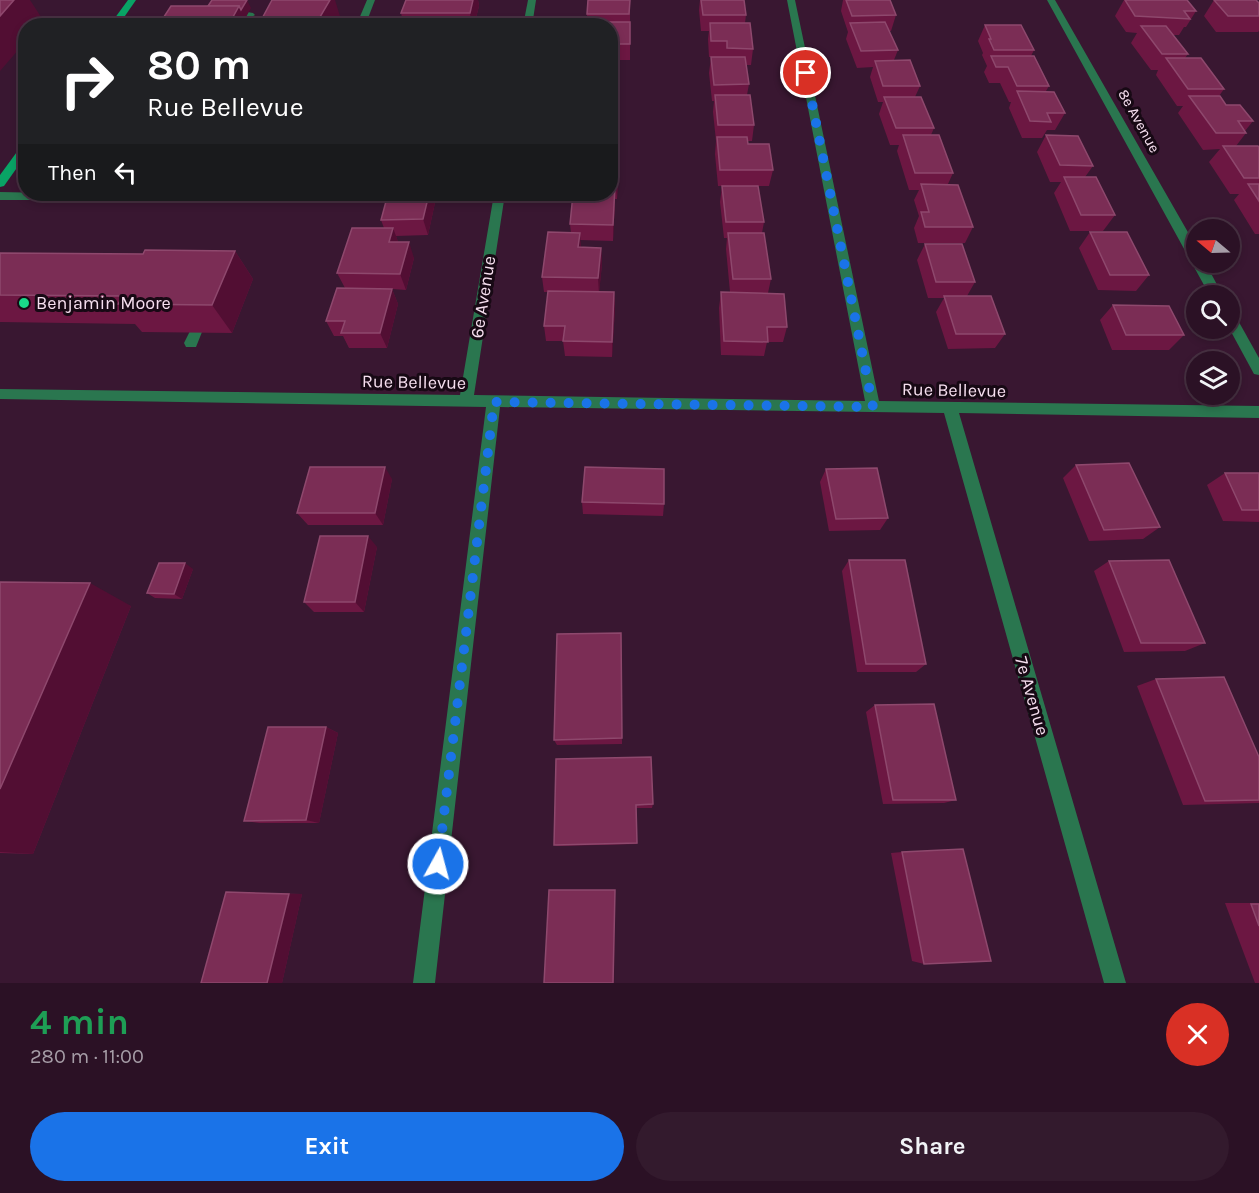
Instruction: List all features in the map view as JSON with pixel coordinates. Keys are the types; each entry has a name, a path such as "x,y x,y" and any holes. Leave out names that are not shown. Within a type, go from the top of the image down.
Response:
{"street":[{"path":"119,18 132,0"},
{"path":"363,18 371,0"},
{"path":"528,18 531,0"},
{"path":"790,0 873,407"},
{"name":"8e Avenue","path":"1052,0 1186,240"},
{"path":"0,183 18,158"},
{"path":"0,196 18,196"},
{"name":"6e Avenue","path":"466,401 499,201"},
{"path":"1240,336 1259,370"},
{"name":"Rue Bellevue","path":"0,394 1259,412"},
{"path":"424,983 494,402"},
{"name":"7e Avenue","path":"950,408 1115,983"}],"building":[{"path":"0,0 14,0 0,16"},
{"path":"212,0 247,0 241,10 239,6 208,6"},
{"path":"272,0 330,0 319,18 262,18"},
{"path":"406,0 473,0 470,13 401,13"},
{"path":"588,0 630,0 629,14 587,14"},
{"path":"701,0 744,0 746,15 703,15"},
{"path":"846,0 890,0 896,15 852,16"},
{"path":"1125,0 1187,0 1196,11 1184,11 1190,19 1135,16"},
{"path":"1214,0 1256,0 1259,3 1259,16 1228,16"},
{"path":"171,6 239,6 232,18 163,18"},
{"path":"618,22 630,22 630,44 618,44"},
{"path":"885,22 898,50 861,51 850,23"},
{"path":"710,23 750,23 753,49 727,48 727,41 711,41"},
{"path":"985,25 1021,25 1034,50 994,50"},
{"path":"1141,26 1166,26 1188,54 1162,54"},
{"path":"991,56 1034,56 1049,86 1017,86 1008,67 996,67"},
{"path":"711,57 745,57 749,84 714,85"},
{"path":"1166,58 1201,58 1224,89 1188,89"},
{"path":"910,60 920,86 883,86 875,61"},
{"path":"1017,91 1054,92 1065,113 1047,113 1051,122 1030,121"},
{"path":"715,95 750,95 754,125 718,125"},
{"path":"1189,96 1220,96 1226,105 1240,105 1253,121 1238,121 1246,133 1216,133"},
{"path":"884,97 921,97 934,128 896,128"},
{"path":"903,135 939,135 953,173 915,173"},
{"path":"1046,135 1078,136 1093,166 1060,165"},
{"path":"717,137 747,137 748,144 769,144 773,170 720,170"},
{"path":"1223,146 1258,146 1259,178 1244,178"},
{"path":"1064,177 1096,177 1115,215 1081,215"},
{"path":"921,184 958,185 973,227 925,227 921,212 929,212"},
{"path":"1248,184 1259,184 1259,201"},
{"path":"722,186 758,186 764,222 726,222"},
{"path":"386,201 427,201 423,219 381,220"},
{"path":"572,201 614,201 613,225 570,224"},
{"path":"352,228 393,228 389,242 409,242 400,274 337,273"},
{"path":"548,232 580,233 578,247 601,248 598,278 542,277"},
{"path":"1090,232 1127,232 1149,275 1110,275"},
{"path":"728,233 764,233 771,279 733,279"},
{"path":"925,244 962,244 975,282 936,282"},
{"path":"145,250 235,251 212,305 118,304 123,296 0,295 0,253 143,254"},
{"path":"337,288 392,289 380,333 341,333 345,321 326,321"},
{"path":"548,291 614,292 612,342 563,341 565,326 544,326"},
{"path":"721,292 784,294 787,327 767,327 768,342 724,341"},
{"path":"944,296 991,296 1005,334 956,334"},
{"path":"1113,305 1169,306 1184,335 1126,335"},
{"path":"1129,463 1160,527 1104,530 1076,465"},
{"path":"310,467 385,467 375,513 297,513"},
{"path":"585,467 664,469 664,504 582,502"},
{"path":"877,468 888,518 836,519 826,469"},
{"path":"1225,473 1259,473 1259,510 1242,510"},
{"path":"320,536 368,536 355,602 304,602"},
{"path":"849,560 905,560 926,664 866,664"},
{"path":"1169,560 1205,643 1141,643 1109,561"},
{"path":"159,563 185,563 174,594 147,593"},
{"path":"0,582 90,583 0,789"},
{"path":"621,633 622,738 554,740 557,634"},
{"path":"1224,677 1259,757 1259,800 1205,801 1156,679"},
{"path":"934,704 956,800 893,800 875,705"},
{"path":"268,727 326,727 306,820 244,821"},
{"path":"651,757 653,804 636,805 637,843 554,845 556,759"},
{"path":"963,849 991,961 924,964 902,852"},
{"path":"549,890 615,890 613,983 544,983"},
{"path":"226,892 289,894 267,983 201,983"},
{"path":"1251,904 1259,904 1259,926"}],"place":[{"name":"Benjamin Moore","path":"24,303"}],"route":[{"path":"438,864 494,402 873,407 806,73"}]}
